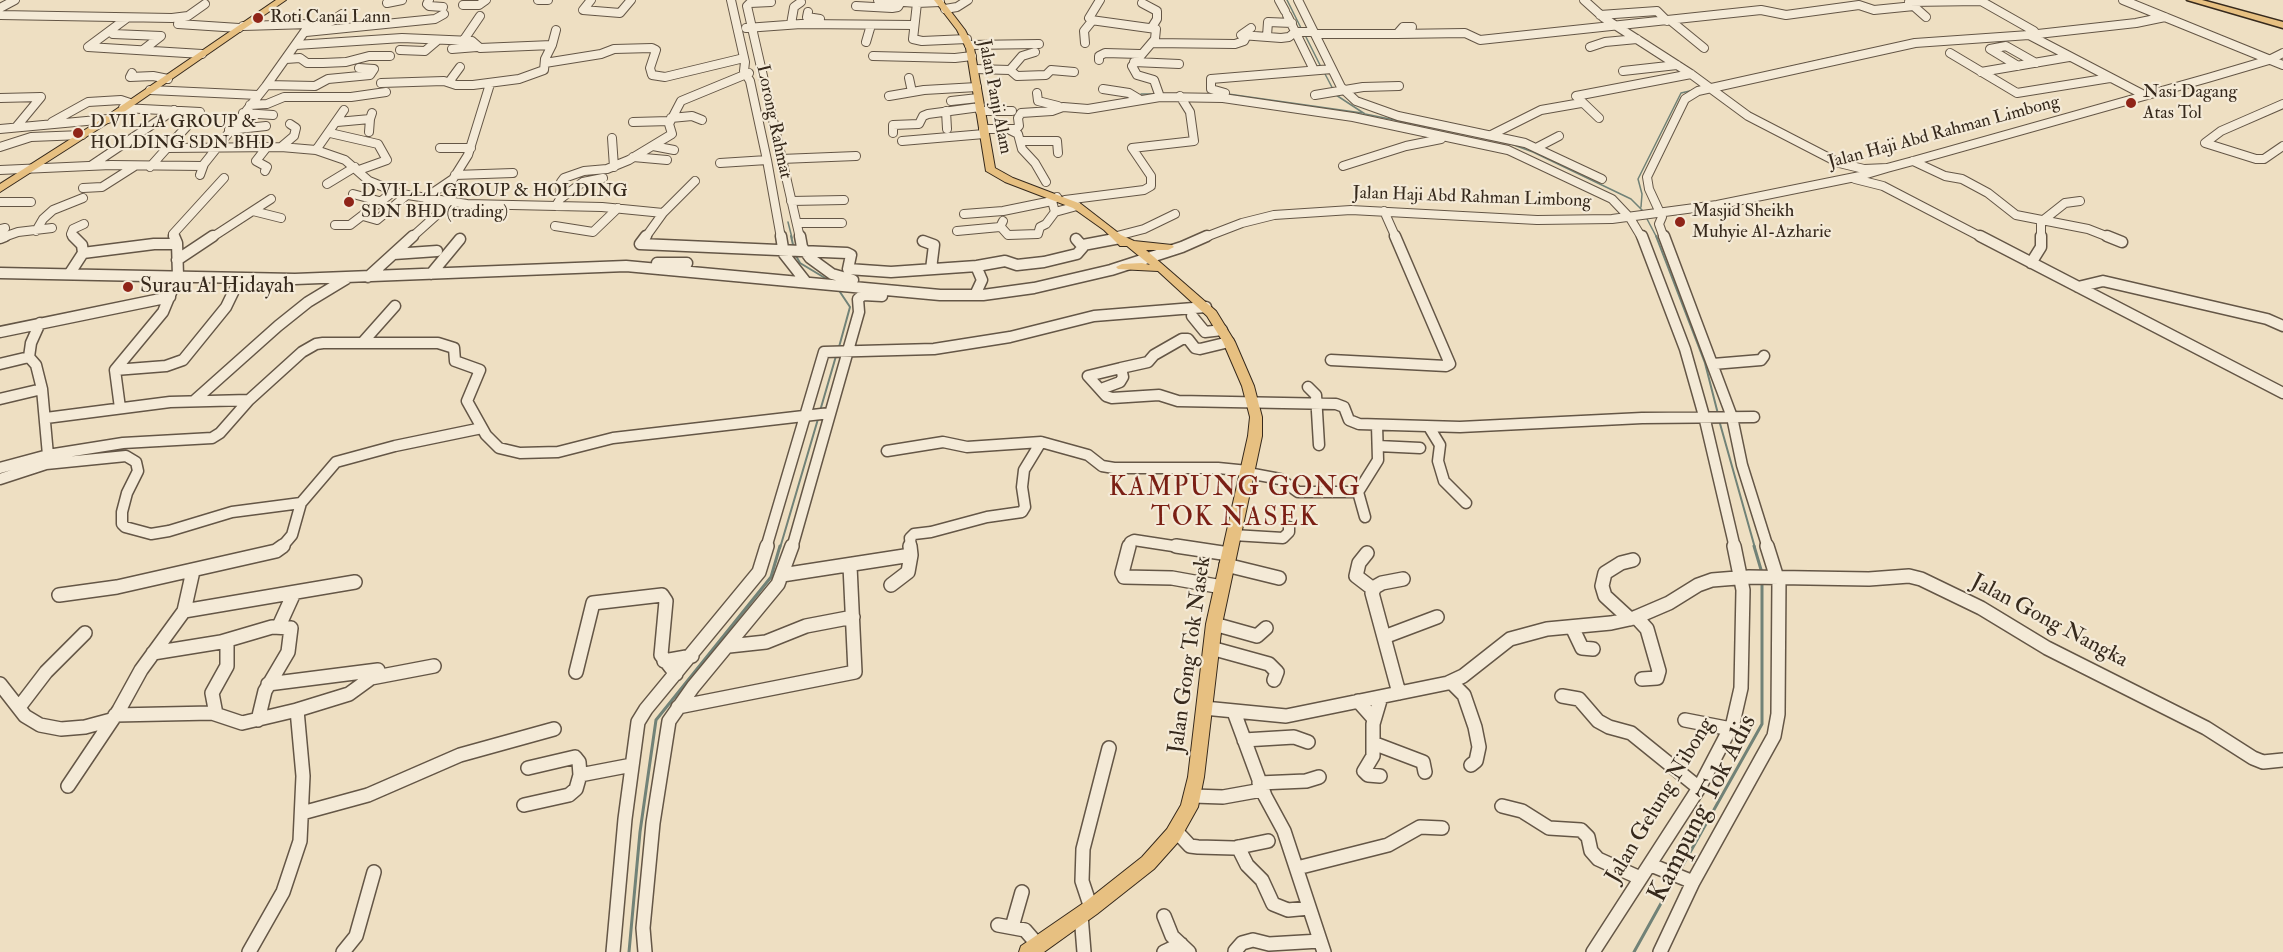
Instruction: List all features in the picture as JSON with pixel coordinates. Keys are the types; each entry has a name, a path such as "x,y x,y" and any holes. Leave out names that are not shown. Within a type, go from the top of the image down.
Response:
{"highway":[{"path":"2192,0 2208,2 2283,23"}],"main road":[{"path":"2,186 108,119 282,0"},
{"name":"Jalan Panji Alam","path":"941,4 968,42 987,162 993,172 1077,206 1152,264"},
{"path":"1123,241 1144,247 1176,247"},
{"path":"1123,241 1127,255 1121,265 1142,266 1165,260 1176,247"},
{"name":"Jalan Gong Tok Nasek","path":"1033,949 1148,863 1176,831 1193,796 1214,624 1255,436 1244,372 1206,307 1152,264"}],"street":[{"path":"0,8 15,0"},
{"path":"387,3 402,0"},
{"path":"308,29 351,28 437,19 444,10 429,6 427,4 429,0"},
{"path":"463,5 479,5 486,0"},
{"path":"537,0 548,0"},
{"path":"591,0 583,10 620,13 631,0"},
{"name":"Lorong Rahmat","path":"730,0 745,28 744,58 754,70 750,81 785,251"},
{"path":"878,0 957,7 968,0"},
{"path":"1092,21 1089,18 1100,0"},
{"path":"1279,0 1290,16 1316,70"},
{"path":"1298,0 1303,15 1341,91 1359,103 1447,138 1525,148 1559,136"},
{"path":"1584,0 1600,15 1691,74 1748,116 2283,393"},
{"path":"2123,0 2283,65"},
{"path":"1926,17 1909,2 1981,1 2069,57 2144,95"},
{"path":"771,2 747,5 745,28 754,70 781,159 803,252 832,274 855,275 976,266 1005,261 1017,265 1044,262 1080,252 1080,242 1123,241 1175,214"},
{"path":"791,24 795,6 801,2"},
{"path":"856,6 896,8 901,2"},
{"path":"917,3 912,37 914,40 1039,44"},
{"path":"1142,3 1157,12 1157,19 1152,27"},
{"path":"174,21 188,16 205,4"},
{"path":"1312,31 1397,34 1462,33 1480,40 1761,10 1786,15 1859,5 1874,10 1914,6"},
{"path":"1600,15 1656,10 1704,48"},
{"path":"808,12 806,16 820,19 817,24"},
{"path":"200,176 202,166 215,148 308,29 330,22 342,14"},
{"path":"0,15 128,18 174,21 201,27 305,23 308,29"},
{"path":"376,25 391,15"},
{"path":"1267,36 1268,22 1303,15"},
{"name":"Kampung Tok Adis","path":"1660,952 1691,881 1774,736 1778,714 1776,578 1742,465 1731,417 1659,224 1662,218 1657,214 1647,177 1685,99 1691,93 1708,86 1914,43 2136,23 2162,15"},
{"path":"480,16 453,49 552,45"},
{"path":"128,18 88,47 202,54"},
{"path":"351,28 366,18"},
{"path":"1092,21 1156,29 1156,36 1152,43 1134,62 1136,74 1153,79 1159,95"},
{"path":"1085,43 1084,31 1092,21"},
{"path":"745,28 791,24 914,25"},
{"path":"866,42 871,25"},
{"path":"1251,28 1241,33 1246,37 1287,37 1297,32 1352,27"},
{"path":"1397,34 1403,27 1412,27"},
{"path":"335,29 340,35 337,41"},
{"path":"381,83 448,82 458,86 490,84 538,74 545,69 556,30"},
{"path":"113,34 161,36 142,51"},
{"path":"1152,43 1235,44 1244,41 1246,37"},
{"path":"296,45 402,38 473,42 477,47"},
{"path":"1590,47 1605,42 1637,39"},
{"path":"400,50 425,51 438,40"},
{"path":"2018,66 1990,49 2006,46 2036,63"},
{"path":"545,63 601,54 614,49 652,48 656,50 650,68 652,75 665,77 744,58"},
{"path":"1099,60 1102,53 1117,48 1140,54"},
{"path":"1010,70 1022,56 1035,52"},
{"path":"1950,53 2019,93 2110,78"},
{"name":"Jalan Haji Abd Rahman Limbong","path":"903,292 975,295 1034,288 1121,265 1152,264 1176,247 1274,215 1330,210 1384,211 1537,220 1634,217 1717,205 1913,161 2269,60 2283,53"},
{"path":"286,59 300,58 307,63 332,63 369,56 390,56"},
{"path":"873,56 955,58 972,56"},
{"path":"1981,72 2069,57"},
{"path":"1134,62 1179,64"},
{"path":"1623,71 1677,65"},
{"path":"448,82 460,67"},
{"path":"302,96 313,86 330,79 348,79 369,75 374,69 359,68"},
{"path":"974,69 1010,70 1017,76 1047,75 1051,70 1074,72"},
{"path":"1330,69 1216,77 1209,81 1214,91 1239,97 1392,126 1433,132 1491,135 1602,179"},
{"path":"558,203 561,182 564,178 580,172 614,167 633,158 672,134 670,120 681,101 754,70"},
{"path":"132,73 130,77 153,76 168,79"},
{"path":"1599,118 1576,96 1691,74"},
{"path":"909,78 912,92"},
{"path":"267,84 313,86"},
{"path":"425,198 455,176 471,148 490,84"},
{"path":"1315,95 1366,86 1399,86"},
{"path":"1103,89 1129,93 1138,99"},
{"path":"150,90 258,95"},
{"path":"250,105 267,104 284,97 351,97 386,92"},
{"path":"889,96 912,92 979,101 1012,111"},
{"path":"108,93 141,96"},
{"path":"1037,93 1038,101 1061,107 1088,109 1159,95 1239,97"},
{"path":"964,214 1004,211 1058,199 1144,190 1151,186 1151,176 1132,148 1194,141 1189,109 1180,96"},
{"path":"0,98 41,97 17,126"},
{"path":"50,124 88,102 121,100 127,106 200,112 150,167"},
{"path":"951,101 979,101"},
{"path":"891,126 919,123 925,115 979,101"},
{"path":"1275,102 1293,102"},
{"path":"1491,135 1541,110 1581,103"},
{"path":"2283,104 2221,131 2205,143 2256,159 2264,159 2283,146"},
{"path":"902,141 1010,130 1019,127 1018,118 1021,113 1052,111 1061,107"},
{"path":"91,165 174,110"},
{"path":"316,150 344,110"},
{"path":"946,111 947,129"},
{"path":"243,113 273,115"},
{"path":"1386,113 1392,126"},
{"path":"337,122 371,116 369,132"},
{"path":"633,122 670,120 689,116 702,120"},
{"path":"0,129 108,119"},
{"path":"281,147 294,136 296,128 290,124"},
{"path":"230,130 266,126"},
{"path":"1010,130 1018,134 1026,156 1035,163 1039,173 1047,182"},
{"path":"1343,166 1396,148 1433,132"},
{"path":"327,184 356,169 387,160 378,144 330,133"},
{"path":"0,147 14,145 31,137 82,135"},
{"path":"612,138 614,167"},
{"path":"129,140 215,148 281,147 316,150 337,156 369,181 393,192 450,202 558,203 663,213"},
{"path":"1020,141 1057,141 1058,153"},
{"path":"652,146 674,150"},
{"path":"265,171 267,167 256,161 267,147"},
{"path":"440,148 471,148"},
{"name":"Jalan Gelung Nibong","path":"1525,148 1612,199 1634,217 1675,322 1706,416 1745,577 1741,688 1737,714 1731,729 1654,866 1640,878 1593,952"},
{"path":"781,159 856,156"},
{"path":"633,158 667,160"},
{"path":"720,163 767,160"},
{"path":"1913,161 1945,176 1962,179 1988,193 2016,215 2041,222 2088,229 2122,242"},
{"path":"1841,163 1864,169 1885,168"},
{"path":"1832,180 1845,172 1841,163"},
{"path":"0,170 91,165 202,166"},
{"path":"36,231 41,220 53,210 83,193 102,187 135,166"},
{"path":"1881,185 1874,177 1885,168"},
{"path":"455,176 513,173"},
{"path":"120,408 115,370 163,312 178,276 177,244 173,236 174,232 224,178"},
{"path":"558,203 583,182 603,178"},
{"path":"1832,180 1858,179 1881,185"},
{"path":"695,181 663,213 640,244 683,249 849,253 851,255 847,268 855,275 885,283 903,292"},
{"path":"335,225 349,226 393,192"},
{"path":"353,194 379,201"},
{"path":"363,216 376,220 407,195"},
{"path":"177,260 210,241 234,221 271,199"},
{"path":"1000,226 1008,235 1037,234 1055,212 1058,199"},
{"path":"792,201 844,200"},
{"path":"2041,222 2065,204 2080,201"},
{"path":"0,202 32,202"},
{"path":"368,277 450,202"},
{"path":"1055,212 1077,206"},
{"path":"582,242 618,207"},
{"path":"253,211 281,218"},
{"path":"957,231 1000,226 1004,222 1004,211"},
{"path":"1331,360 1446,366 1450,364 1384,211"},
{"path":"2031,262 2041,247 2041,222"},
{"path":"797,223 842,223"},
{"path":"70,273 83,254 82,246 71,234 73,229 84,224"},
{"path":"555,226 592,232"},
{"path":"0,238 14,233 52,228"},
{"path":"431,274 460,239"},
{"path":"923,242 934,245 931,268"},
{"path":"83,254 154,244 177,244"},
{"path":"394,254 436,251"},
{"path":"785,251 789,262 800,272 806,282"},
{"path":"0,273 349,278 610,266 824,283 903,292"},
{"path":"975,295 982,280 976,266"},
{"path":"885,283 891,272"},
{"path":"115,370 166,366 187,358 226,307 240,278"},
{"path":"195,400 235,362 292,314 349,278"},
{"path":"2078,287 2103,281 2267,319 2283,326"},
{"path":"645,952 643,928 666,733 678,707 778,584 782,575 848,352 859,312 860,296 890,296 903,292"},
{"path":"0,332 170,297"},
{"path":"363,342 394,306"},
{"path":"613,952 636,731 642,715 759,572 824,352 934,349 1010,336 1094,316 1206,307"},
{"path":"1192,316 1205,332 1225,339"},
{"path":"40,323 31,343 29,357 36,365 42,389 48,455"},
{"path":"1225,339 1200,349 1195,348 1188,339 1182,339 1154,355 1148,362 1088,376 1106,396 1112,398 1159,395 1178,401 1339,405 1344,407 1352,422 1377,425 1429,427 1706,416 1754,417"},
{"path":"0,468 48,455 135,442 207,439 220,433 249,400 302,352 316,344 438,343 454,348 455,361 480,370 467,399 489,440 503,450 546,453 583,447 613,438 830,413"},
{"path":"1713,364 1761,360 1764,356"},
{"path":"0,364 29,357"},
{"path":"1101,389 1120,382 1123,377 1121,368"},
{"path":"2269,386 2283,383"},
{"path":"1308,387 1315,392 1319,445"},
{"path":"0,399 42,389"},
{"path":"46,418 195,400 249,400"},
{"path":"1365,517 1358,492 1378,462 1377,425"},
{"path":"1429,427 1440,445 1438,461 1444,481 1466,503"},
{"path":"59,595 117,587 280,549 292,535 301,503 317,487 331,466 345,458 482,428"},
{"path":"887,451 943,442 968,447 1041,442 1088,456 1102,466 1114,468 1218,468 1280,479 1286,481 1296,492 1358,492"},
{"path":"891,585 908,572 911,555 910,538 917,533 931,532 954,524 1024,511 1023,474 1026,464 1041,442"},
{"path":"1378,446 1420,448"},
{"path":"0,479 46,465 114,455 126,456 136,462 138,471 127,493 121,522 125,527 147,533 169,531 232,512 301,503"},
{"path":"1233,535 1283,538 1289,527"},
{"path":"1222,587 1172,578 1124,577 1122,573 1130,542 1134,540 1228,560 1279,578"},
{"path":"1367,553 1359,563 1356,576 1373,589 1399,693"},
{"path":"782,575 825,566 850,566 911,555"},
{"path":"1633,560 1621,563 1605,573 1602,586 1608,600 1647,629 1659,671 1657,678 1642,679"},
{"path":"678,707 855,672 850,566"},
{"path":"69,786 153,653 184,611 193,571"},
{"name":"Jalan Gong Nangka","path":"1451,682 1463,676 1510,639 1547,629 1633,618 1669,603 1701,583 1712,580 1745,577 1869,579 1914,577 1981,609 2047,648 2206,728 2253,758 2267,762 2283,760"},
{"path":"1373,589 1382,583 1403,579"},
{"path":"184,611 355,582"},
{"path":"279,626 294,592"},
{"path":"576,672 591,605 612,599 658,595 666,599 661,655 676,674"},
{"path":"729,646 754,645 806,626 853,617"},
{"path":"1384,637 1437,617"},
{"path":"1214,624 1257,636 1266,628"},
{"path":"153,653 221,642 232,637 279,626 291,628 290,645 286,656 268,684 258,720"},
{"path":"1572,627 1582,648 1593,649"},
{"path":"20,706 46,672 84,633"},
{"path":"216,714 212,693 227,666 227,644 221,642"},
{"path":"1210,648 1269,664 1277,672 1274,680"},
{"path":"664,661 692,656"},
{"path":"268,684 397,666"},
{"path":"0,684 32,722 46,727 76,728 113,718 216,714 238,723 297,710 349,694 371,678 434,666"},
{"path":"1204,708 1286,716 1451,682 1464,695 1475,727 1479,747 1476,761 1471,765"},
{"path":"1562,696 1579,699 1598,721 1630,733 1699,788"},
{"path":"1380,776 1370,776 1364,771 1372,758 1374,719 1381,697"},
{"path":"1358,701 1374,719"},
{"path":"249,952 276,906 290,875 300,841 303,776 297,710"},
{"path":"1234,712 1261,787 1280,822 1322,946 1269,944 1253,940 1242,943 1235,951"},
{"path":"1685,720 1731,729"},
{"path":"302,813 375,792 395,781 460,755 554,729"},
{"path":"1244,740 1294,737 1308,742"},
{"path":"1372,743 1423,762 1425,772"},
{"path":"1084,952 1086,911 1082,880 1083,849 1109,748"},
{"path":"524,805 569,795 576,789 580,775 579,762 575,757 528,768"},
{"path":"580,775 632,765"},
{"path":"1193,796 1223,797 1261,787 1319,777"},
{"path":"1502,806 1522,811 1549,828 1581,830 1587,835 1591,851 1598,859 1640,878"},
{"path":"1297,868 1388,845 1420,827 1442,828"},
{"path":"1176,831 1192,847 1238,848 1268,841"},
{"path":"1238,848 1247,865 1262,880 1274,904 1288,910 1309,908"},
{"path":"1654,866 1691,881"},
{"path":"343,952 356,936 374,872"},
{"path":"1023,892 1005,926 1025,930 1033,949"},
{"path":"1164,916 1172,936 1185,948"},
{"path":"1164,952 1185,948"}],"waterway":[{"path":"1287,0 1302,30"},
{"path":"1305,35 1321,67"},
{"path":"1740,78 1860,51"},
{"path":"1324,72 1336,95 1365,114 1500,141"},
{"path":"1641,207 1642,194 1638,179 1681,93 1694,90"},
{"path":"1141,94 1156,94"},
{"path":"1180,94 1216,94"},
{"path":"1228,94 1362,113"},
{"path":"1511,144 1533,152 1631,199 1644,212"},
{"path":"1646,217 1656,236"},
{"path":"788,222 792,238"},
{"path":"791,236 794,249"},
{"path":"1656,236 1705,363 1718,414"},
{"path":"795,254 800,263 830,281"},
{"path":"838,289 850,307 839,347"},
{"path":"820,411 836,356"},
{"path":"780,548 818,419"},
{"path":"1719,420 1755,548"},
{"path":"629,952 640,832 656,720 771,577 780,546"},
{"path":"1754,546 1762,573"},
{"path":"1679,872 1762,724 1762,582"},
{"path":"1634,952 1674,880"}],"place":[{"name":"Roti Canai Lann","path":"258,18"},
{"name":"Nasi Dagang Atas Tol","path":"2131,103"},
{"name":"D VILLA GROUP & HOLDING SDN BHD","path":"78,133"},
{"name":"D VILLL GROUP & HOLDING SDN BHD(trading)","path":"349,202"},
{"name":"Masjid Sheikh Muhyie Al-Azharie","path":"1680,222"},
{"name":"Surau Al Hidayah","path":"128,287"}],"district":[{"name":"KAMPUNG GONG TOK NASEK","path":"1235,504"}]}
